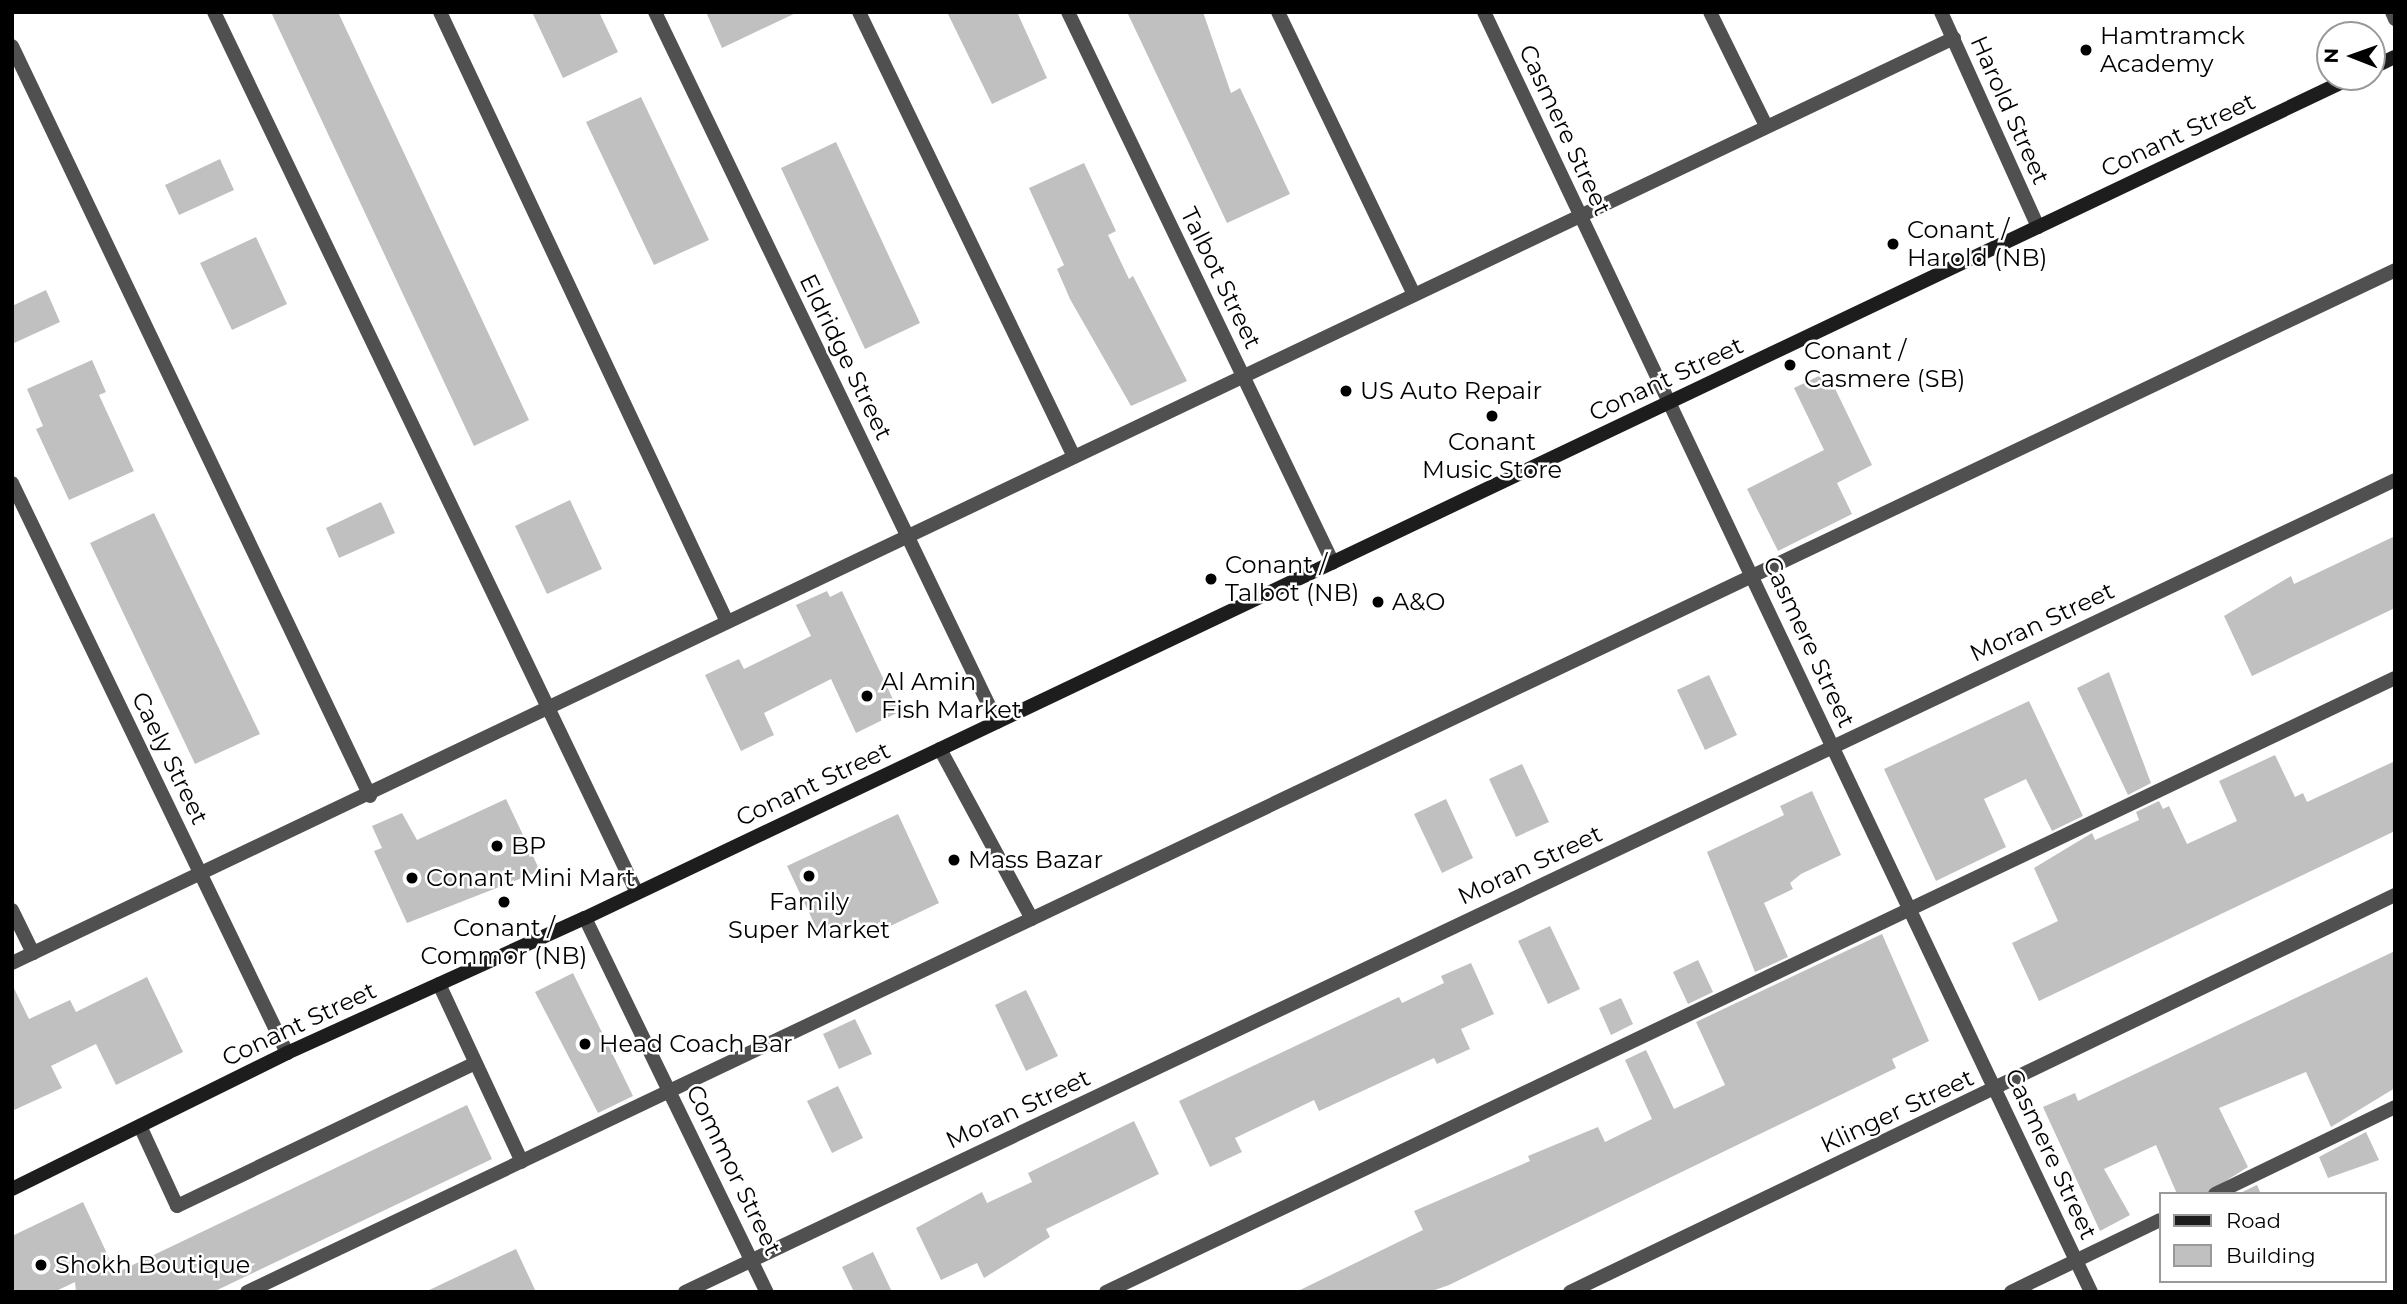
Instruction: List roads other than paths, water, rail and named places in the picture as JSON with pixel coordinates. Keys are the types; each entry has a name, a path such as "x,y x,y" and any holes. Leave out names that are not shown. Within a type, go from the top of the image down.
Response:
{"main road":[{"name":"Conant Street","path":"12,1189 287,1053 586,918 2324,91"}],"street":[{"path":"214,12 637,893"},
{"path":"440,12 727,622"},
{"name":"Eldridge Street","path":"654,12 997,722"},
{"path":"859,12 1073,455"},
{"name":"Talbot Street","path":"1068,12 1332,563"},
{"path":"1278,12 1413,293"},
{"name":"Casmere Street","path":"1484,12 2091,1292"},
{"path":"1710,12 1766,126"},
{"name":"Harold Street","path":"1941,12 2038,227"},
{"path":"2392,12 2395,19"},
{"path":"12,963 370,796 1073,455 1954,38"},
{"path":"12,46 370,796"},
{"path":"247,1292 2395,270"},
{"name":"Moran Street","path":"685,1292 2395,480"},
{"name":"Caely Street","path":"12,483 287,1053"},
{"path":"1105,1292 2395,678"},
{"path":"940,749 1032,919"},
{"name":"Klinger Street","path":"1570,1292 2395,895"},
{"path":"12,911 33,953"},
{"name":"Commor Street","path":"586,918 767,1292"},
{"path":"439,984 522,1162"},
{"path":"140,1126 177,1206 475,1063"},
{"path":"2219,1192 2395,1107"},
{"path":"2011,1292 2158,1221"}],"place":[{"name":"Hamtramck Academy","path":"2086,50"},
{"name":"Conant / Harold (NB)","path":"1893,244"},
{"name":"Conant / Casmere (SB)","path":"1790,365"},
{"name":"US Auto Repair","path":"1346,391"},
{"name":"Conant Music Store","path":"1492,416"},
{"name":"Conant / Talbot (NB)","path":"1211,579"},
{"name":"A&O","path":"1378,602"},
{"name":"Al Amin Fish Market","path":"867,696"},
{"name":"BP","path":"497,846"},
{"name":"Mass Bazar","path":"954,860"},
{"name":"Family Super Market","path":"809,876"},
{"name":"Conant Mini Mart","path":"412,878"},
{"name":"Conant / Commor (NB)","path":"504,902"},
{"name":"Head Coach Bar","path":"585,1044"},
{"name":"Shokh Boutique","path":"41,1265"}]}
